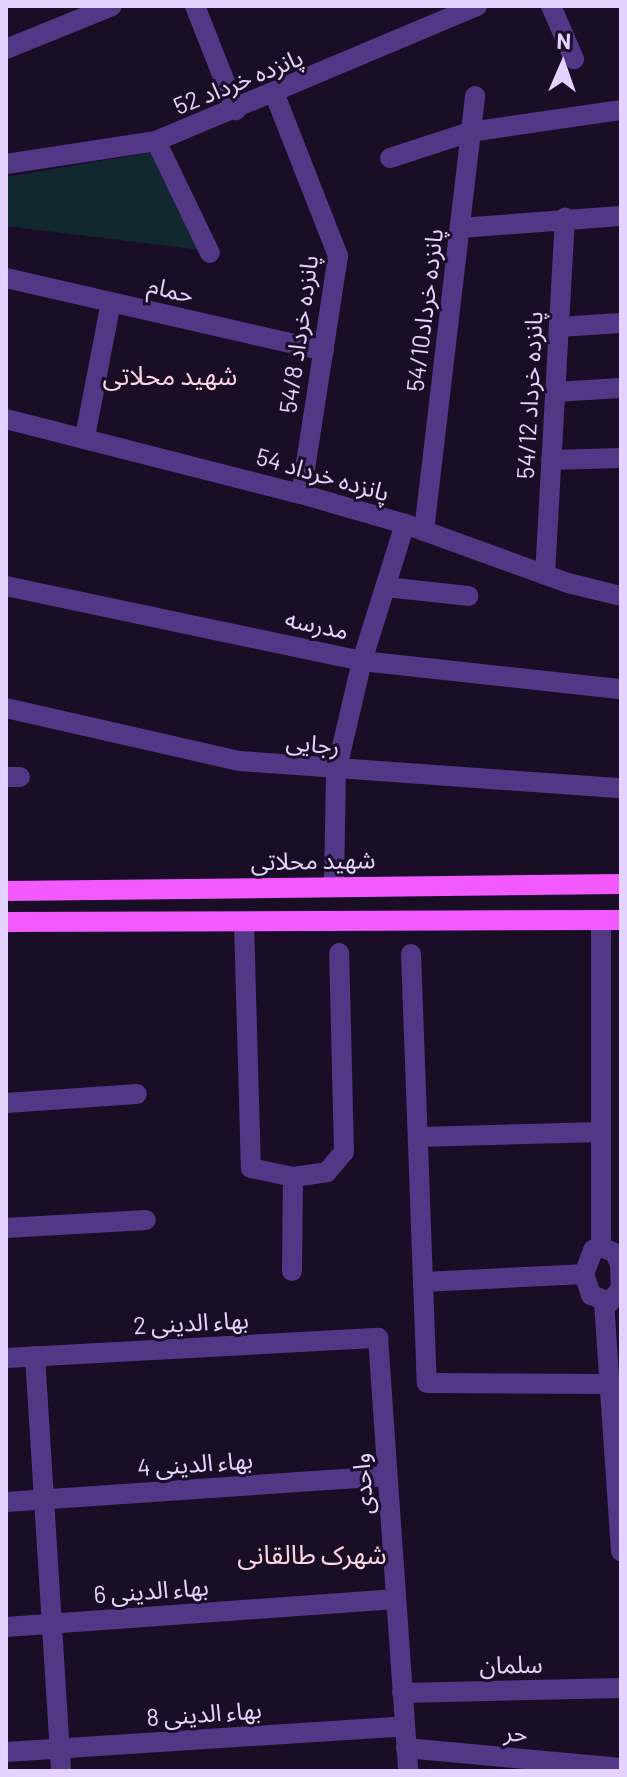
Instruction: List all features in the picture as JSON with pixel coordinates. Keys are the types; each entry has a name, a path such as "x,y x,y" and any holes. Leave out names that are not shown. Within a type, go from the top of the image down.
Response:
{"main road":[{"name":"شهید محلاتی","path":"6,891 621,884"},
{"path":"6,922 611,920"}],"street":[{"path":"6,49 112,6"},
{"path":"195,6 236,110"},
{"name":"پانزده خرداد 52","path":"6,164 156,141 275,95 477,6"},
{"path":"551,6 574,59"},
{"name":"پانزده خرداد 54/8","path":"275,95 338,256 301,494"},
{"name":"پانزده خرداد54/10","path":"334,885 336,772 362,661 385,587 415,528 460,228 475,96"},
{"path":"390,158 470,132 621,110"},
{"path":"156,141 210,253"},
{"path":"460,228 621,216"},
{"name":"پانزده خرداد 54/12","path":"545,575 565,218"},
{"name":"حمام","path":"6,278 324,351"},
{"path":"85,437 111,302"},
{"path":"559,327 621,323"},
{"path":"555,392 621,388"},
{"name":"پانزده خرداد 54","path":"6,419 301,494 415,528 545,575 621,596"},
{"path":"551,460 621,458"},
{"name":"مدرسه","path":"6,586 362,661 621,689"},
{"path":"385,587 469,596"},
{"name":"رجایی","path":"6,708 240,761 336,772 621,788"},
{"path":"601,1247 611,1169 601,1132 611,980 611,920"},
{"path":"244,922 251,1168 293,1177 327,1172 344,1152 339,953"},
{"path":"411,954 427,1383 610,1384"},
{"path":"6,1103 137,1094"},
{"path":"418,1137 601,1132"},
{"path":"292,1271 293,1177"},
{"path":"6,1228 146,1220"},
{"path":"610,1312 591,1295 584,1274 593,1250 601,1247 615,1253 621,1279 618,1296 610,1312 610,1384 621,1551"},
{"path":"423,1282 584,1274"},
{"name":"بهاء الدینی 2","path":"6,1358 378,1338"},
{"name":"واحدی","path":"378,1338 408,1771"},
{"path":"35,1356 61,1771"},
{"name":"بهاء الدینی 4","path":"6,1502 387,1476"},
{"name":"بهاء الدینی 6","path":"6,1627 396,1599"},
{"name":"سلمان","path":"402,1693 621,1688"},
{"name":"بهاء الدینی 8","path":"6,1752 405,1726"},
{"name":"حر","path":"406,1748 621,1768"}],"shaded area":[{"path":"154,152 201,250 6,226 6,177"}],"district":[{"name":"شهید محلاتی","path":"170,375"},
{"name":"شهرک طالقانی","path":"312,1554"}]}
